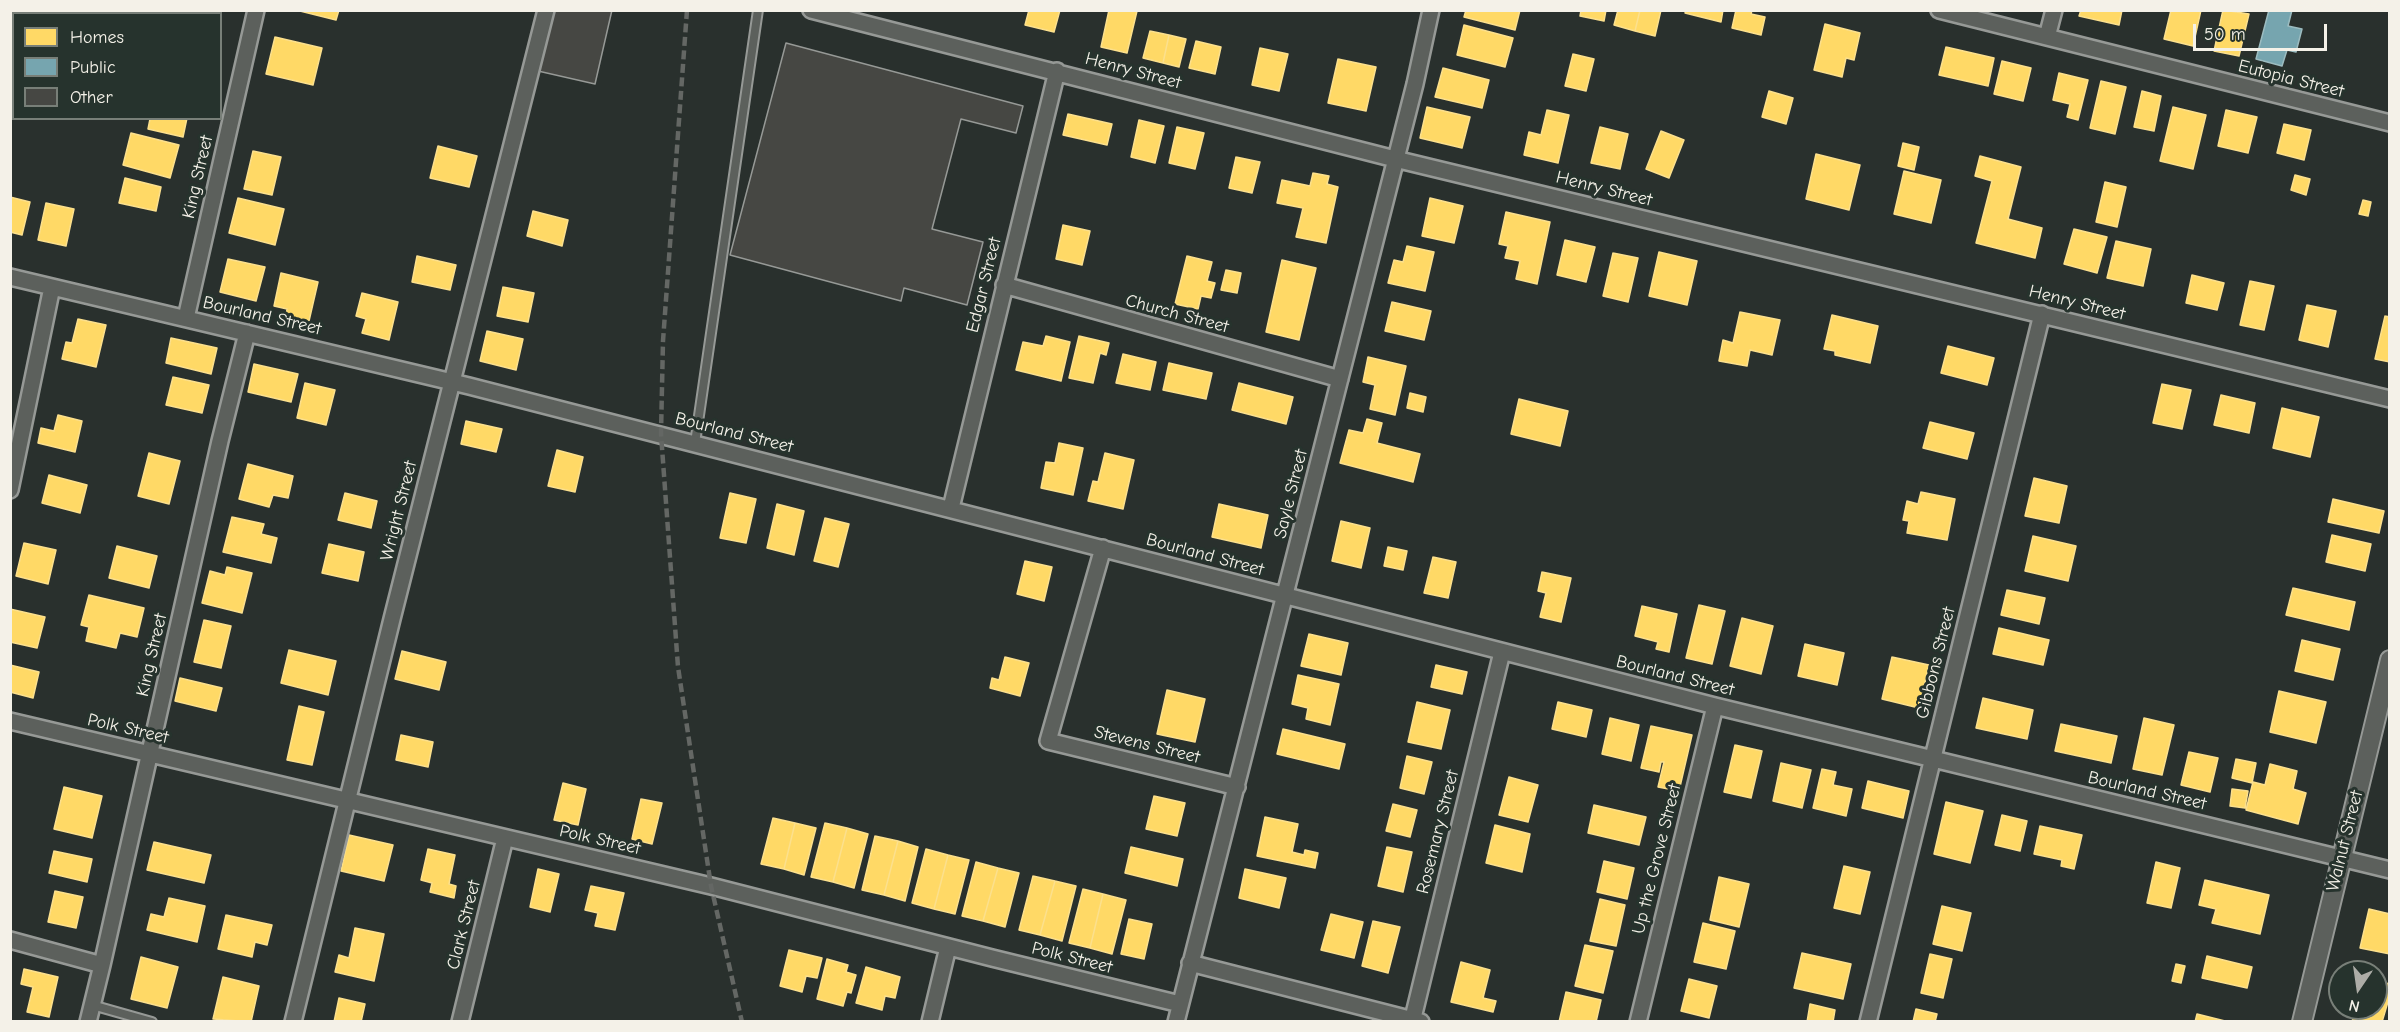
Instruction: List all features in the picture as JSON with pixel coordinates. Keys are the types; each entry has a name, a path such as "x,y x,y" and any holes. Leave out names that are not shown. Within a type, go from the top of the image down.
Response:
{"street":[{"name":"King Street","path":"186,318 256,10"},
{"name":"Wright Street","path":"293,1022 546,10"},
{"name":"Henry Street","path":"811,10 1395,159 2390,399"},
{"name":"Sayle Street","path":"1176,1022 1286,596 1431,10"},
{"name":"Eutopia Street","path":"1940,10 2390,123"},
{"path":"2047,37 2054,10"},
{"name":"Edgar Street","path":"951,508 1057,71"},
{"name":"Bourland Street","path":"10,277 452,382 951,508 1715,706 2390,870"},
{"name":"Church Street","path":"1004,285 1340,379"},
{"path":"10,490 52,287"},
{"name":"Gibbons Street","path":"1868,1022 2042,314"},
{"name":"King Street","path":"88,1022 217,453 247,333"},
{"name":"Stevens Street","path":"1103,548 1048,741 1237,787"},
{"name":"Rosemary Street","path":"1415,1021 1502,652"},
{"name":"Walnut Street","path":"2302,1022 2390,660"},
{"name":"Up the Grove Street","path":"1638,1022 1715,706"},
{"name":"Polk Street","path":"10,721 711,886 1180,1004"},
{"name":"Clark Street","path":"460,1022 505,838"},
{"path":"10,940 102,965"},
{"path":"930,1022 948,947"},
{"path":"1190,963 1415,1021"}],"lane":[{"path":"695,443 758,10"},
{"path":"92,1005 152,1022"}],"building: Homes":[{"path":"296,10 339,10 336,20"},
{"path":"1029,10 1060,10 1054,32 1025,25"},
{"path":"1109,10 1137,11 1127,53 1101,47"},
{"path":"1466,10 1520,10 1515,30 1464,17"},
{"path":"1581,10 1606,10 1604,21 1580,16"},
{"path":"1618,10 1640,10 1635,31 1614,25"},
{"path":"1640,10 1661,10 1655,36 1635,31"},
{"path":"1686,10 1723,10 1721,22 1685,13"},
{"path":"1736,10 1752,10 1751,14 1765,17 1761,35 1732,28"},
{"path":"2081,10 2122,10 2119,25 2079,16"},
{"path":"2171,10 2201,10 2193,46 2164,39"},
{"path":"2223,10 2249,14 2239,56 2214,51"},
{"path":"1825,24 1860,33 1854,60 1846,58 1842,77 1814,70"},
{"path":"1464,25 1513,38 1505,67 1457,55"},
{"path":"1150,31 1169,35 1163,63 1143,58"},
{"path":"1169,35 1186,39 1179,67 1163,63"},
{"path":"275,37 322,48 313,85 266,74"},
{"path":"1196,41 1221,47 1215,74 1189,68"},
{"path":"1946,47 1994,58 1988,86 1939,75"},
{"path":"1260,48 1288,54 1279,91 1252,85"},
{"path":"1573,54 1594,59 1586,91 1565,86"},
{"path":"1338,59 1376,67 1366,111 1328,103"},
{"path":"2002,61 2031,68 2023,101 1994,94"},
{"path":"1443,68 1489,80 1482,108 1435,97"},
{"path":"2059,73 2088,80 2078,120 2067,117 2070,104 2053,100"},
{"path":"2101,81 2126,87 2115,134 2090,128"},
{"path":"1769,91 1793,98 1786,124 1762,117"},
{"path":"2142,91 2161,96 2154,131 2134,127"},
{"path":"1427,107 1470,117 1462,148 1420,138"},
{"path":"2173,107 2206,115 2193,169 2160,161"},
{"path":"1547,110 1569,115 1558,163 1524,155 1529,132 1541,135"},
{"path":"2226,110 2257,117 2248,153 2218,146"},
{"path":"1068,114 1112,124 1107,145 1063,135"},
{"path":"150,120 187,120 183,137 148,129"},
{"path":"1139,120 1164,126 1155,163 1131,157"},
{"path":"2284,124 2311,130 2304,160 2277,153"},
{"path":"1177,127 1204,133 1195,169 1169,163"},
{"path":"1600,127 1628,134 1620,169 1591,163"},
{"path":"1661,131 1684,140 1669,178 1646,169"},
{"path":"131,133 179,145 170,178 123,165"},
{"path":"1903,143 1919,147 1914,170 1898,166"},
{"path":"438,146 477,156 469,187 430,178"},
{"path":"253,151 281,157 272,195 244,189"},
{"path":"1816,154 1860,165 1849,210 1806,199"},
{"path":"1980,156 2021,167 2008,219 2042,228 2035,258 1976,243 1992,181 1975,176"},
{"path":"1236,157 1260,162 1252,193 1229,188"},
{"path":"1904,171 1941,180 1931,223 1894,214"},
{"path":"1313,173 1329,176 1327,184 1338,187 1326,243 1296,237 1303,208 1277,203 1282,180 1310,186"},
{"path":"2295,175 2310,179 2306,195 2291,190"},
{"path":"125,178 161,187 156,211 119,203"},
{"path":"2105,182 2126,187 2117,227 2096,222"},
{"path":"10,197 30,202 22,235 10,232"},
{"path":"238,198 284,209 275,245 229,233"},
{"path":"1430,198 1463,206 1454,243 1422,236"},
{"path":"2363,200 2371,202 2368,216 2359,214"},
{"path":"46,203 74,209 66,246 38,240"},
{"path":"533,211 568,220 562,246 527,236"},
{"path":"1506,212 1550,222 1537,284 1516,279 1520,261 1505,258 1508,246 1499,244"},
{"path":"1063,225 1090,231 1082,265 1056,259"},
{"path":"2074,229 2107,237 2097,273 2064,264"},
{"path":"1565,240 1595,247 1586,282 1557,275"},
{"path":"2116,241 2151,249 2143,286 2107,278"},
{"path":"1407,246 1434,252 1425,291 1388,283 1394,260 1403,262"},
{"path":"1659,252 1697,261 1687,305 1649,296"},
{"path":"1613,253 1638,258 1628,302 1603,296"},
{"path":"417,256 456,265 450,290 412,282"},
{"path":"1187,256 1212,262 1207,281 1215,283 1211,298 1201,296 1198,309 1175,304"},
{"path":"228,259 265,267 256,301 220,292"},
{"path":"1282,260 1316,268 1299,340 1266,332"},
{"path":"1226,270 1241,273 1237,293 1221,290"},
{"path":"281,273 318,282 309,321 286,316 287,309 274,306"},
{"path":"2192,275 2224,283 2217,310 2186,303"},
{"path":"2250,281 2274,286 2264,330 2240,325"},
{"path":"503,287 534,293 528,322 497,316"},
{"path":"362,293 398,302 389,340 362,333 366,319 356,316"},
{"path":"1392,302 1431,311 1424,340 1385,331"},
{"path":"2307,305 2336,311 2328,347 2299,340"},
{"path":"1740,312 1780,320 1772,355 1750,350 1747,366 1719,361 1723,340 1733,343"},
{"path":"1832,315 1878,326 1870,363 1835,355 1835,351 1824,349"},
{"path":"2385,316 2390,317 2390,362 2375,359"},
{"path":"78,319 106,325 96,367 62,359 66,342 72,343"},
{"path":"487,331 523,339 516,370 480,361"},
{"path":"1046,336 1070,342 1061,381 1016,370 1023,342 1043,346"},
{"path":"1079,336 1109,343 1106,355 1100,353 1093,383 1069,378"},
{"path":"171,338 217,348 211,374 166,363"},
{"path":"1948,346 1994,358 1987,385 1941,373"},
{"path":"1123,354 1156,362 1150,390 1116,383"},
{"path":"1368,357 1406,366 1395,415 1370,409 1375,385 1363,382"},
{"path":"1169,363 1212,373 1206,399 1163,390"},
{"path":"254,364 298,374 291,402 248,392"},
{"path":"173,377 209,385 202,413 166,405"},
{"path":"305,383 335,390 326,425 297,418"},
{"path":"1239,383 1293,397 1286,424 1232,410"},
{"path":"2162,384 2191,390 2182,429 2153,423"},
{"path":"1410,393 1426,397 1423,412 1407,408"},
{"path":"2221,395 2255,403 2249,433 2214,425"},
{"path":"1519,399 1568,411 1560,446 1511,434"},
{"path":"2282,408 2319,417 2310,457 2273,448"},
{"path":"58,415 82,421 75,452 38,443 41,428 54,431"},
{"path":"1367,419 1382,423 1377,443 1420,454 1413,482 1340,463 1349,430 1363,433"},
{"path":"466,421 502,429 496,452 461,444"},
{"path":"1930,422 1974,433 1967,459 1923,448"},
{"path":"1059,443 1083,448 1073,495 1041,488 1046,462 1055,463"},
{"path":"557,450 583,457 575,492 548,486"},
{"path":"149,453 180,461 169,504 138,496"},
{"path":"1105,453 1134,460 1123,509 1088,501 1093,481 1098,482"},
{"path":"248,464 293,476 288,498 273,495 269,507 239,499"},
{"path":"49,475 87,485 80,513 42,503"},
{"path":"2034,478 2067,486 2059,523 2025,516"},
{"path":"1921,492 1955,499 1947,540 1907,533 1909,521 1903,520 1907,501 1918,504"},
{"path":"345,493 377,501 371,528 338,520"},
{"path":"730,493 756,499 746,543 720,538"},
{"path":"2333,499 2384,511 2379,533 2328,522"},
{"path":"777,504 804,511 794,555 767,548"},
{"path":"1219,504 1268,515 1261,548 1212,537"},
{"path":"232,517 264,524 261,534 277,538 271,563 223,552"},
{"path":"825,518 849,524 838,567 814,561"},
{"path":"1341,521 1370,528 1361,568 1332,561"},
{"path":"2332,535 2371,544 2365,571 2326,562"},
{"path":"2033,536 2076,546 2068,581 2025,571"},
{"path":"24,543 56,550 48,584 16,576"},
{"path":"329,544 364,552 358,581 322,573"},
{"path":"117,546 157,556 149,588 109,578"},
{"path":"1388,547 1407,551 1403,570 1384,566"},
{"path":"1433,557 1456,562 1448,598 1424,593"},
{"path":"1025,561 1052,567 1044,601 1017,594"},
{"path":"227,567 252,573 242,613 202,603 210,571 225,575"},
{"path":"1542,572 1571,578 1561,622 1540,617 1546,593 1538,591"},
{"path":"2293,588 2355,602 2349,630 2286,615"},
{"path":"2007,590 2045,598 2039,624 2001,615"},
{"path":"89,595 144,608 137,637 120,633 116,648 86,641 89,627 81,625"},
{"path":"1699,605 1725,611 1712,664 1686,658"},
{"path":"1642,606 1677,614 1669,652 1656,649 1658,642 1635,636"},
{"path":"10,609 45,617 37,648 10,642"},
{"path":"1742,618 1773,626 1761,674 1730,666"},
{"path":"204,620 231,626 221,668 194,662"},
{"path":"1999,628 2049,640 2043,665 1993,654"},
{"path":"1309,634 1348,643 1341,675 1301,666"},
{"path":"2302,640 2340,649 2333,680 2295,671"},
{"path":"1805,644 1844,653 1837,685 1798,676"},
{"path":"289,650 336,661 328,695 281,683"},
{"path":"402,651 446,662 439,690 395,679"},
{"path":"1005,657 1029,663 1020,696 990,688 992,678 999,680"},
{"path":"1892,657 1929,665 1919,708 1882,699"},
{"path":"10,665 39,672 33,698 10,692"},
{"path":"1436,665 1467,672 1462,694 1431,687"},
{"path":"1298,675 1339,684 1330,725 1306,719 1308,708 1292,704"},
{"path":"180,678 222,688 216,711 175,701"},
{"path":"1167,690 1205,699 1195,742 1157,734"},
{"path":"2279,691 2326,702 2316,743 2270,732"},
{"path":"1983,698 2033,710 2027,739 1976,728"},
{"path":"1417,702 1450,710 1441,749 1408,742"},
{"path":"1558,702 1592,710 1586,737 1552,729"},
{"path":"299,706 324,712 312,765 287,760"},
{"path":"1610,718 1639,725 1631,761 1602,754"},
{"path":"2144,718 2174,725 2162,775 2133,769"},
{"path":"2061,724 2117,736 2111,763 2055,751"},
{"path":"1651,726 1692,735 1679,791 1658,787 1664,762 1661,762 1659,772 1641,768"},
{"path":"1283,729 1345,744 1339,769 1277,754"},
{"path":"401,735 433,742 428,767 396,760"},
{"path":"1735,745 1762,751 1751,798 1724,792"},
{"path":"2189,752 2218,758 2210,792 2181,785"},
{"path":"1407,756 1432,762 1424,794 1400,788"},
{"path":"2236,759 2256,763 2252,783 2232,778"},
{"path":"1781,763 1811,770 1802,808 1773,801"},
{"path":"2270,764 2297,771 2293,789 2306,793 2298,824 2246,810 2253,782 2265,785"},
{"path":"1822,769 1836,772 1833,785 1852,789 1846,816 1813,808"},
{"path":"1509,777 1538,785 1528,822 1499,815"},
{"path":"1868,781 1909,791 1903,818 1862,808"},
{"path":"563,783 586,789 578,825 554,820"},
{"path":"64,787 102,796 92,838 54,829"},
{"path":"2232,789 2248,791 2245,808 2230,806"},
{"path":"1154,796 1185,803 1177,836 1146,829"},
{"path":"641,799 662,803 652,844 632,839"},
{"path":"1946,802 1983,811 1970,863 1934,854"},
{"path":"1393,804 1417,810 1410,837 1386,831"},
{"path":"1594,805 1646,817 1639,845 1588,833"},
{"path":"2002,815 2027,821 2020,851 1995,845"},
{"path":"1265,817 1298,824 1292,852 1304,855 1305,850 1318,853 1315,868 1257,856"},
{"path":"773,818 795,823 784,869 761,864"},
{"path":"795,823 816,828 804,875 784,869"},
{"path":"825,823 847,828 833,882 811,877"},
{"path":"1495,825 1530,834 1522,872 1486,863"},
{"path":"2040,826 2082,835 2074,869 2061,866 2062,860 2034,854"},
{"path":"847,828 868,834 854,888 833,882"},
{"path":"349,835 393,845 384,881 341,871"},
{"path":"875,836 898,841 884,895 862,890"},
{"path":"898,841 918,847 905,901 884,895"},
{"path":"154,842 211,855 204,883 147,870"},
{"path":"1131,847 1183,859 1177,886 1125,873"},
{"path":"1387,847 1412,852 1403,892 1378,886"},
{"path":"428,849 455,855 449,884 456,886 454,898 430,892 432,883 421,880"},
{"path":"926,849 948,855 934,909 912,903"},
{"path":"54,851 92,859 87,882 49,873"},
{"path":"948,855 969,860 955,914 934,909"},
{"path":"1604,861 1634,868 1627,899 1597,892"},
{"path":"976,862 998,868 983,921 962,916"},
{"path":"2156,862 2180,868 2171,908 2147,903"},
{"path":"1844,866 1870,872 1860,914 1834,908"},
{"path":"998,868 1019,873 1005,927 983,921"},
{"path":"538,869 559,874 550,912 530,907"},
{"path":"1245,869 1286,878 1279,908 1239,898"},
{"path":"1033,876 1055,881 1040,935 1019,930"},
{"path":"1719,877 1749,884 1739,927 1710,920"},
{"path":"2205,880 2269,895 2260,934 2212,923 2216,909 2199,905"},
{"path":"1055,881 1076,886 1062,941 1040,935"},
{"path":"591,886 624,893 615,930 595,926 598,913 585,910"},
{"path":"1083,889 1103,894 1090,948 1069,943"},
{"path":"55,891 83,897 76,928 48,922"},
{"path":"1103,894 1126,900 1112,954 1090,948"},
{"path":"169,898 205,906 197,942 147,930 151,914 164,917"},
{"path":"1600,899 1625,905 1616,946 1590,941"},
{"path":"1942,906 1971,913 1962,951 1933,944"},
{"path":"2369,909 2390,914 2390,954 2360,948"},
{"path":"1331,914 1363,922 1354,958 1321,950"},
{"path":"226,915 272,925 267,945 255,942 252,957 218,949"},
{"path":"1129,919 1152,924 1144,959 1121,954"},
{"path":"1373,921 1400,927 1388,973 1362,966"},
{"path":"1703,923 1735,931 1726,969 1694,962"},
{"path":"355,928 384,934 374,981 335,972 339,955 349,958"},
{"path":"1585,945 1613,951 1603,993 1575,986"},
{"path":"789,950 822,958 817,978 806,976 802,992 780,986"},
{"path":"1802,953 1851,964 1843,999 1794,988"},
{"path":"1930,954 1952,959 1943,998 1921,993"},
{"path":"2207,956 2252,967 2247,988 2202,978"},
{"path":"141,957 178,967 167,1008 131,999"},
{"path":"827,959 848,965 846,972 856,975 851,993 847,992 843,1006 817,999"},
{"path":"1461,962 1490,970 1483,998 1496,1001 1493,1012 1451,1002"},
{"path":"2176,964 2185,966 2181,983 2172,981"},
{"path":"866,967 900,977 895,998 885,996 882,1010 856,1003"},
{"path":"24,969 58,977 49,1017 27,1012 33,987 21,984"},
{"path":"223,977 259,986 251,1022 213,1019"},
{"path":"1689,979 1717,986 1709,1018 1681,1011"},
{"path":"2388,984 2390,984 2388,1002"},
{"path":"1566,992 1601,1000 1596,1022 1559,1022"},
{"path":"339,998 365,1004 361,1022 334,1022"},
{"path":"1810,1004 1835,1010 1833,1022 1807,1022"},
{"path":"1916,1009 1937,1014 1935,1022 1913,1022"},
{"path":"2197,1014 2229,1022 2195,1022"},
{"path":"2353,1020 2383,1020 2382,1022 2352,1022"}],"building: Public":[{"path":"2269,10 2292,10 2288,26 2302,29 2296,52 2287,50 2282,66 2256,59"}],"building: Other":[{"path":"551,10 612,10 595,84 538,71"},
{"path":"786,43 1023,106 1016,133 961,119 932,229 983,242 967,305 904,288 901,301 730,255"}],"railway":[{"path":"687,10 663,341 661,434 678,667 711,886 742,1022"}]}
